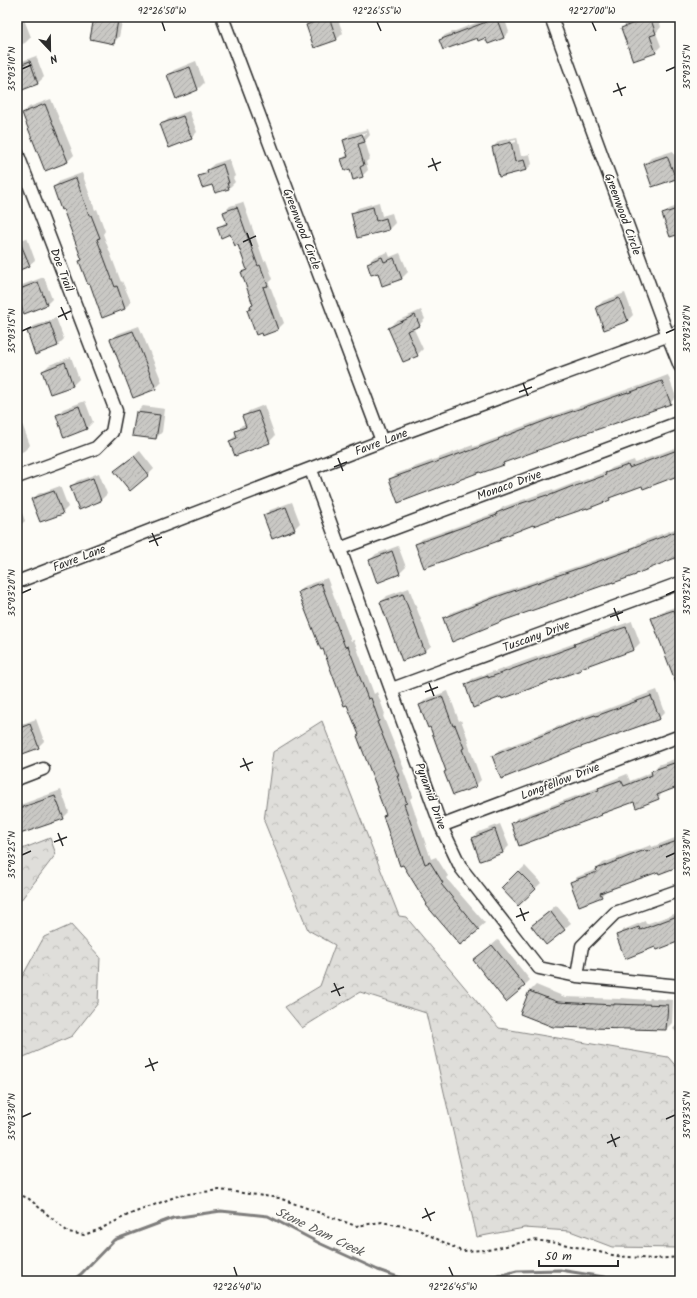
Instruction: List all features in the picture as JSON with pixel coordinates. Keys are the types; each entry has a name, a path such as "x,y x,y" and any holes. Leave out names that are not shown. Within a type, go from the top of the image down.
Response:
{"street":[{"name":"Greenwood Circle","path":"223,17 225,26 382,441"},
{"name":"Greenwood Circle","path":"551,17 680,366"},
{"name":"Doe Trail","path":"17,153 116,412 112,432 96,448 17,478"},
{"name":"Favre Lane","path":"17,582 311,470 382,441 680,331"},
{"name":"Monaco Drive","path":"339,549 680,422"},
{"name":"Pyramid Drive","path":"311,470 441,826 461,868 539,968 577,976 680,986"},
{"name":"Tuscany Drive","path":"392,689 680,583"},
{"name":"Longfellow Drive","path":"441,826 680,736"},
{"path":"17,779 43,769"},
{"path":"577,976 582,946 615,913 680,890"}],"path":[{"path":"17,1194 28,1198 68,1232 84,1235 128,1215 180,1195 220,1190 278,1198 356,1226 382,1222 417,1229 461,1251 488,1250 534,1240 558,1243 617,1256 653,1259 680,1257"}],"green space":[{"path":"322,721 399,916 406,917 499,1028 668,1057 680,1071 680,1248 612,1247 570,1231 524,1228 477,1237 426,1013 360,992 302,1028 285,1007 320,986 335,945 308,930 264,821 273,752"},
{"path":"50,838 56,854 17,905 17,851"},
{"path":"71,925 100,957 98,1003 72,1036 19,1059 17,1063 17,986 44,937"}],"building":[{"path":"94,17 105,17 118,20 114,44 90,39"},
{"path":"329,17 337,40 314,48 306,25"},
{"path":"484,17 496,17 504,38 488,44 485,38 478,41 477,38 443,50 439,40 486,22"},
{"path":"650,17 656,34 650,36 656,53 633,61 621,28"},
{"path":"30,61 38,84 17,92 17,66"},
{"path":"190,67 198,90 176,99 167,75"},
{"path":"45,104 68,162 45,171 22,113"},
{"path":"183,116 192,139 169,148 160,124"},
{"path":"362,134 365,142 358,144 364,165 360,167 363,177 353,180 350,169 345,171 341,159 348,157 343,140"},
{"path":"511,142 515,162 524,160 527,170 499,177 492,147"},
{"path":"667,156 676,179 652,187 644,164"},
{"path":"223,164 229,183 227,183 229,189 215,193 212,185 202,188 198,176 208,173 207,170"},
{"path":"76,178 89,215 91,215 100,238 97,239 125,309 102,318 90,284 88,285 79,261 82,260 63,209 61,210 53,187"},
{"path":"237,207 258,266 260,265 268,286 263,287 278,330 262,336 261,333 256,335 247,310 251,309 250,306 253,305 241,272 247,270 238,245 235,246 230,234 221,238 217,227 227,224 223,212"},
{"path":"373,207 376,221 386,218 389,230 357,238 351,213"},
{"path":"680,208 680,234 670,237 662,214"},
{"path":"17,235 30,266 17,271"},
{"path":"382,257 384,262 394,258 402,279 382,286 378,273 371,275 367,263"},
{"path":"38,282 47,305 24,314 17,296 17,290"},
{"path":"619,298 628,321 604,330 596,307"},
{"path":"415,315 420,326 407,331 418,356 403,362 388,328"},
{"path":"50,323 58,346 35,355 27,331"},
{"path":"133,331 156,389 133,398 110,339"},
{"path":"65,362 73,386 50,394 42,371"},
{"path":"662,381 671,404 503,463 504,465 481,473 480,472 398,503 389,479 467,452 547,420"},
{"path":"79,406 87,429 64,438 56,415"},
{"path":"258,411 270,443 235,456 229,441 237,438 235,431 246,427 242,416"},
{"path":"136,412 160,415 156,439 132,436"},
{"path":"680,449 680,475 643,489 642,486 609,498 610,500 587,509 533,525 500,538 501,540 424,568 415,544 497,515 496,513 519,504 547,495 548,496 606,475 605,473 628,465 629,468"},
{"path":"134,456 149,475 130,491 114,471"},
{"path":"93,478 101,501 79,510 70,486"},
{"path":"54,491 63,514 40,522 31,499"},
{"path":"286,507 295,530 272,539 263,515"},
{"path":"680,530 680,556 636,575 505,620 452,642 443,618 493,598 631,550 630,549"},
{"path":"392,551 400,574 377,583 369,560"},
{"path":"321,583 345,647 348,646 368,699 371,698 379,721 377,722 399,776 397,776 407,803 404,804 425,864 430,862 443,883 441,884 479,930 460,945 426,905 427,904 403,865 400,866 383,816 386,815 357,736 359,735 347,705 344,706 323,649 321,650 298,592"},
{"path":"403,594 425,652 402,661 380,602"},
{"path":"674,610 680,627 679,691 651,618"},
{"path":"626,627 634,650 581,668 581,670 502,699 501,697 473,708 465,684 488,676 488,678 575,646 574,644"},
{"path":"442,696 453,726 455,725 464,748 462,749 476,787 453,795 430,727 428,728 419,705"},
{"path":"651,696 660,719 578,748 501,779 492,756 572,723"},
{"path":"30,724 39,748 17,756 17,729"},
{"path":"674,763 680,780 680,786 657,795 659,799 636,808 634,802 519,846 511,823 599,790 598,788 621,780 624,786 652,775 651,771"},
{"path":"55,796 64,819 17,835 17,809"},
{"path":"495,829 503,853 480,861 472,838"},
{"path":"680,840 680,866 659,874 658,872 600,893 602,897 579,906 570,882 597,872 596,869 645,850 646,852"},
{"path":"518,871 536,889 518,906 501,888"},
{"path":"550,911 565,930 546,945 531,926"},
{"path":"680,915 680,941 657,950 655,947 625,959 616,935 639,927 640,930"},
{"path":"492,945 525,986 506,1002 473,960"},
{"path":"529,991 558,1002 614,1005 668,1005 666,1030 553,1027 520,1014"}],"waterway":[{"name":"Stone Dam Creek","path":"72,1281 81,1274 114,1240 173,1218 221,1211 268,1216 319,1243 378,1270 409,1281"},
{"name":"Stone Dam Creek","path":"478,1281 517,1271 560,1270 629,1281"}]}
